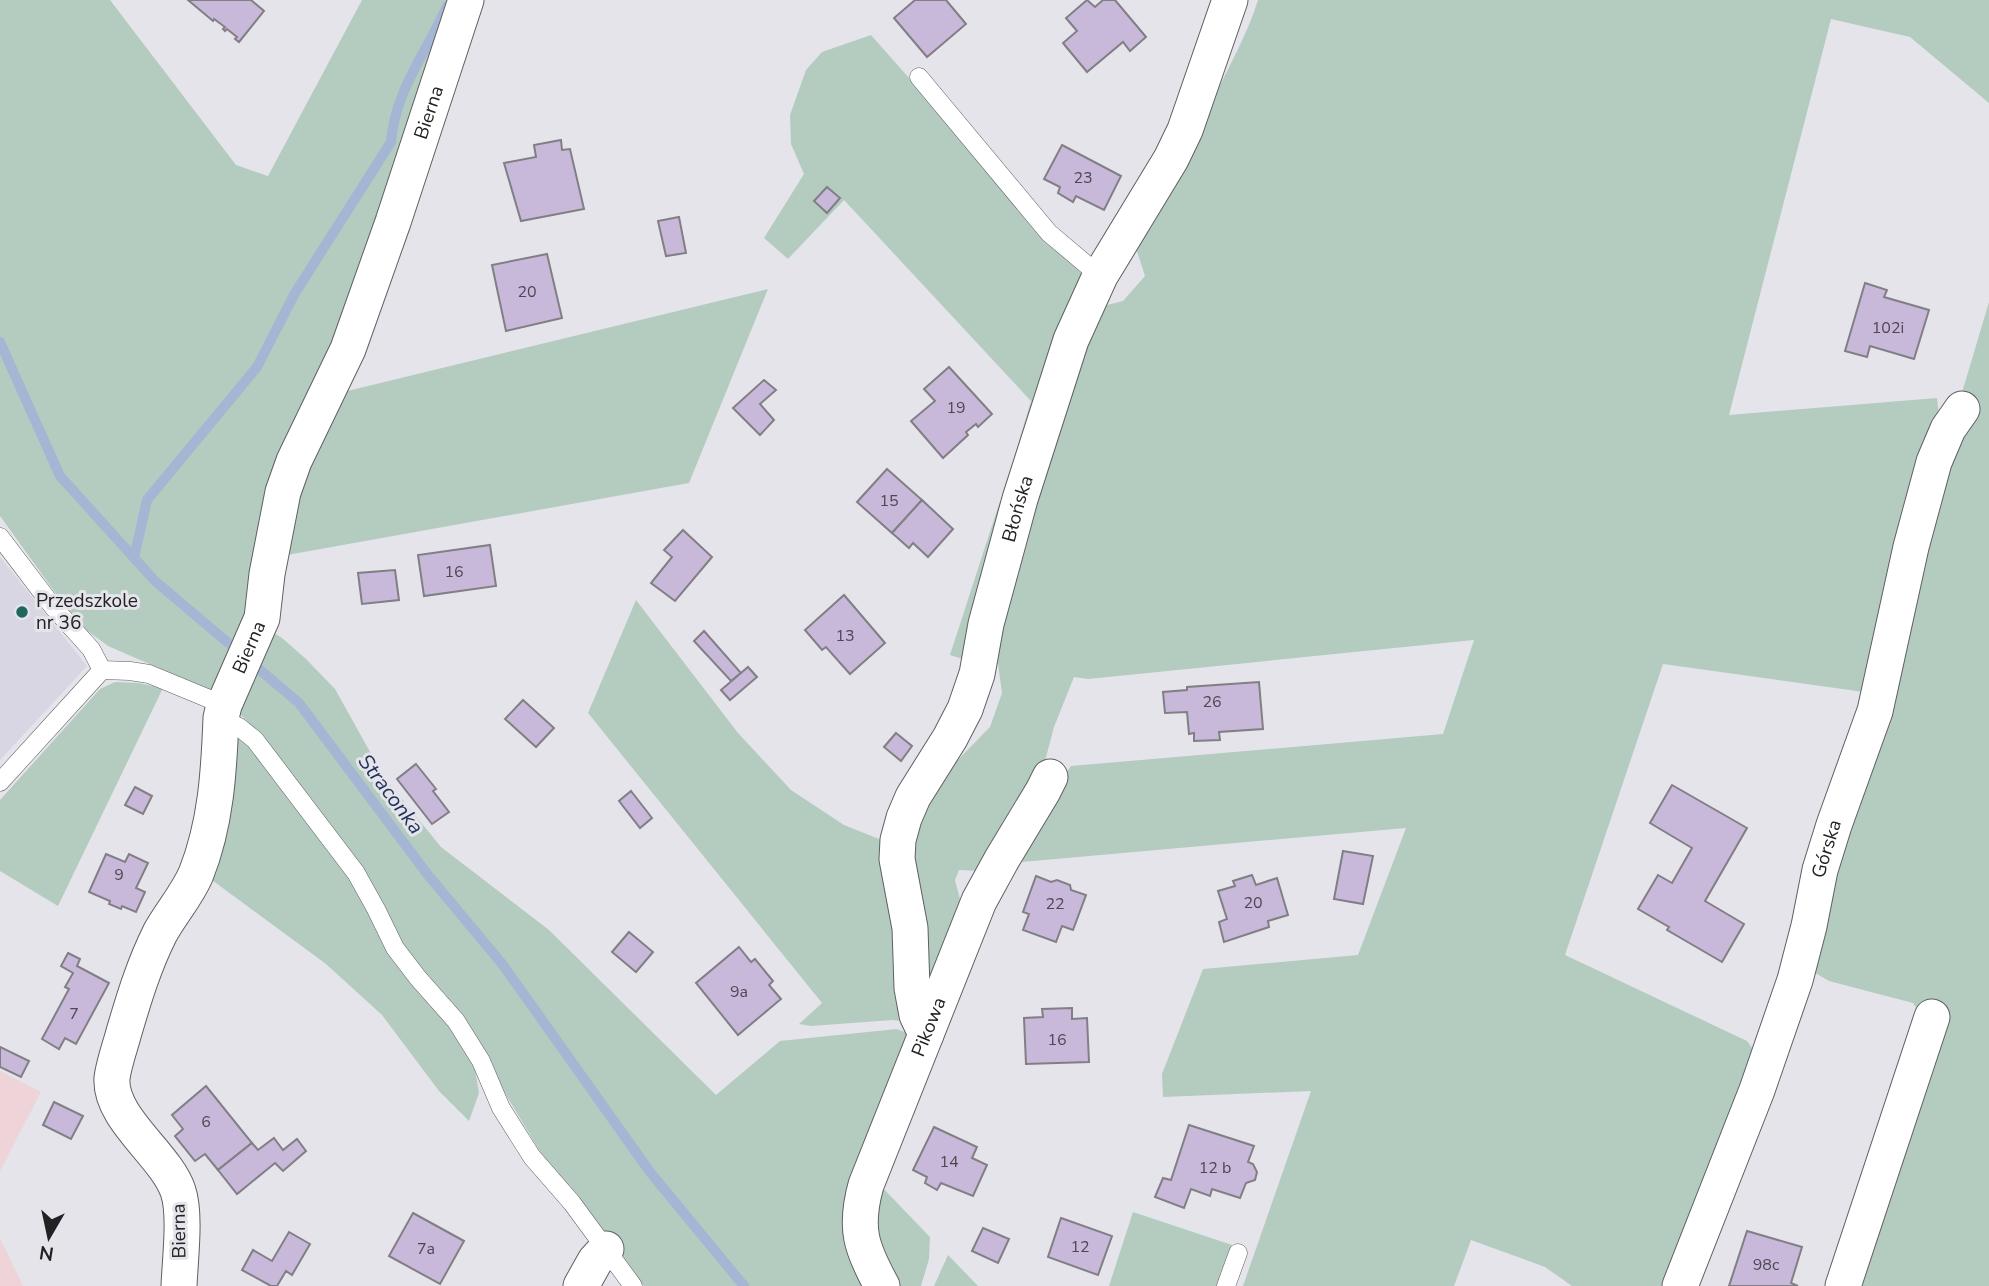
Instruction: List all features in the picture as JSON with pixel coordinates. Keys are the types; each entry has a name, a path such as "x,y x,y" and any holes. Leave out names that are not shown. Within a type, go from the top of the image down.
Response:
{"street":[{"name":"Bierna","path":"179,1286 181,1211 178,1191 171,1176 120,1110 114,1096 112,1080 145,965 162,930 195,877 207,842 214,810 222,711 262,618 267,574 284,492 294,461 348,349 466,0"},
{"name":"Błońska","path":"926,1034 917,1015 912,988 909,929 897,859 898,840 904,818 913,797 965,709 977,674 986,624 1027,475 1071,340 1100,276 1171,159 1185,130 1230,0"},
{"name":"Górska","path":"1679,1286 1756,1090 1795,980 1820,870 1875,711 1911,547 1934,462 1948,429 1962,409"},
{"name":"Pikowa","path":"882,1286 863,1248 859,1209 866,1185 979,901 1044,792 1050,777"},
{"path":"1843,1286 1931,1017"},
{"path":"581,1286 606,1249"}],"lane":[{"path":"919,77 1049,233 1100,276"},
{"path":"0,537 54,608 91,649 102,670"},
{"path":"0,782 102,670 149,674 222,711 255,740 356,873 395,948 456,1021 481,1061 501,1108 532,1157 572,1203 633,1286"},
{"path":"1226,1286 1238,1253"}],"shaded area":[{"name":"Przedszkole nr 36","path":"0,557 87,666 0,760"},
{"path":"0,1071 41,1092 0,1171"},
{"path":"0,1238 23,1286 0,1286"}],"green space":[{"path":"0,0 110,0 236,165 268,176 362,0 460,0 261,575 214,692 108,646 85,629 62,602 0,516"},
{"path":"1258,0 1989,0 1989,103 1910,37 1831,19 1729,415 1937,398 1939,416 1871,693 1663,664 1565,955 1747,1041 1761,1060 1670,1286 1572,1286 1545,1267 1471,1240 1454,1286 1243,1286 1311,1091 1163,1097 1162,1074 1203,969 1358,955 1406,828 1009,863 1032,822 1071,766 1443,734 1474,640 1088,679 1074,677 1028,802 982,871 959,870 955,880 960,899 957,921 931,999 908,832 945,773 990,727 1002,693 996,649 1009,575 1099,307 1123,301 1145,276 1134,242 1218,89"},
{"path":"871,35 1086,278 1017,475 1009,474 1031,401 844,200 788,259 764,238 804,174 791,144 790,115 806,70 822,52"},
{"path":"768,289 689,483 276,557 335,394"},
{"path":"1989,302 1989,1286 1853,1286 1918,1010 1913,1003 1829,981 1805,967"},
{"path":"1000,501 1006,506 963,659 950,655"},
{"path":"636,600 738,733 791,790 844,825 889,843 909,1022 893,1020 811,1026 799,1024 822,1003 588,713"},
{"path":"269,630 306,659 335,689 384,777 441,847 549,930 716,1095 780,1041 897,1029 907,1033 914,1042 884,1120 872,1286 644,1286 541,1153 485,1060 423,978 259,735 235,708"},
{"path":"115,682 163,688 58,906 0,871 0,800 100,689"},
{"path":"232,733 241,735 351,876 452,1025 474,1063 479,1093 469,1121 439,1091 382,1015 326,964 205,875"},
{"path":"876,1181 930,1237 929,1259 921,1286 894,1286 868,1203"},
{"path":"1133,1212 1232,1245 1218,1286 1109,1286"},
{"path":"948,1255 978,1286 934,1286"}],"building":[{"path":"188,0 251,0 264,11 239,42 235,39 237,37 223,29 225,27 214,19 213,21"},
{"path":"915,0 946,0 966,24 927,57 894,18"},
{"path":"1087,0 1095,7 1103,0 1115,0 1146,37 1130,51 1123,42 1087,72 1063,43 1077,31 1066,18"},
{"path":"561,140 562,150 570,149 584,209 521,221 504,163 536,157 534,145"},
{"path":"1062,145 1121,176 1104,210 1076,196 1073,202 1058,193 1060,187 1044,179"},
{"path":"827,187 840,198 827,213 814,201"},
{"path":"679,217 686,253 666,256 658,221"},
{"path":"547,254 562,318 506,331 492,265"},
{"path":"1865,283 1887,290 1884,297 1929,310 1914,359 1870,346 1867,357 1845,351"},
{"path":"949,367 992,414 978,427 976,424 966,432 968,435 943,458 911,421 935,401 924,389"},
{"path":"764,380 776,390 760,404 774,420 760,435 733,408"},
{"path":"887,469 922,500 892,533 857,502"},
{"path":"922,500 953,529 928,557 913,543 909,548 892,533"},
{"path":"683,530 712,557 675,601 651,583 672,557 664,550"},
{"path":"490,545 496,586 424,596 418,555"},
{"path":"395,570 399,600 362,604 358,573"},
{"path":"844,595 885,643 850,674 826,647 822,650 805,630"},
{"path":"704,631 741,673 731,681 694,641"},
{"path":"748,667 757,677 730,700 721,690"},
{"path":"1259,682 1263,729 1219,732 1220,740 1194,741 1194,733 1189,734 1187,712 1165,713 1163,692 1187,690 1187,687"},
{"path":"523,700 554,728 536,747 505,719"},
{"path":"896,733 912,746 901,761 884,747"},
{"path":"416,764 436,789 433,791 449,812 432,824 397,779"},
{"path":"1672,785 1747,828 1705,901 1744,924 1722,962 1667,930 1669,927 1638,909 1658,875 1672,883 1692,848 1650,823"},
{"path":"135,787 152,796 143,814 125,805"},
{"path":"631,791 652,818 640,828 619,801"},
{"path":"1343,851 1373,856 1363,904 1334,899"},
{"path":"106,854 125,862 129,854 148,863 136,888 145,892 136,912 109,904 110,901 89,892"},
{"path":"1252,875 1256,885 1277,878 1288,915 1268,921 1269,927 1224,942 1219,922 1227,919 1218,891 1235,886 1233,881"},
{"path":"1036,876 1051,882 1057,880 1070,885 1071,890 1086,895 1073,930 1062,926 1056,942 1023,930 1029,914 1023,912"},
{"path":"629,932 653,952 636,972 612,952"},
{"path":"739,947 751,962 755,959 773,981 769,985 781,999 738,1035 696,983"},
{"path":"68,953 80,959 77,966 109,983 76,1044 65,1038 59,1049 42,1039 69,989 65,987 73,973 61,966"},
{"path":"1072,1008 1072,1019 1087,1018 1089,1062 1026,1064 1024,1018 1043,1017 1042,1009"},
{"path":"0,1047 29,1061 21,1077 0,1067"},
{"path":"206,1086 252,1143 218,1170 205,1154 195,1161 175,1136 183,1129 172,1115"},
{"path":"54,1102 83,1116 71,1139 43,1125"},
{"path":"1189,1125 1254,1146 1248,1162 1253,1164 1257,1172 1255,1180 1246,1183 1240,1198 1212,1189 1210,1196 1191,1189 1184,1208 1155,1197 1163,1178 1171,1180"},
{"path":"934,1127 977,1147 972,1158 987,1165 973,1196 941,1183 937,1190 925,1183 927,1177 913,1170"},
{"path":"274,1138 283,1150 297,1139 306,1151 283,1171 275,1163 237,1194 218,1170 252,1143 258,1150"},
{"path":"413,1213 464,1241 440,1284 389,1256"},
{"path":"1061,1218 1112,1236 1098,1275 1048,1257"},
{"path":"983,1228 1009,1239 998,1263 972,1251"},
{"path":"1747,1231 1802,1247 1791,1283 1798,1286 1729,1286"},
{"path":"289,1232 310,1244 292,1275 286,1271 277,1286 271,1286 242,1270 253,1250 272,1261"}],"waterway":[{"path":"134,558 147,500 257,367 295,293 391,142 405,88 447,6"},
{"name":"Straconka","path":"0,342 60,476 155,581 299,703 428,875 503,965 650,1172 744,1286"}],"place":[{"name":"Przedszkole nr 36","path":"22,612"}]}
